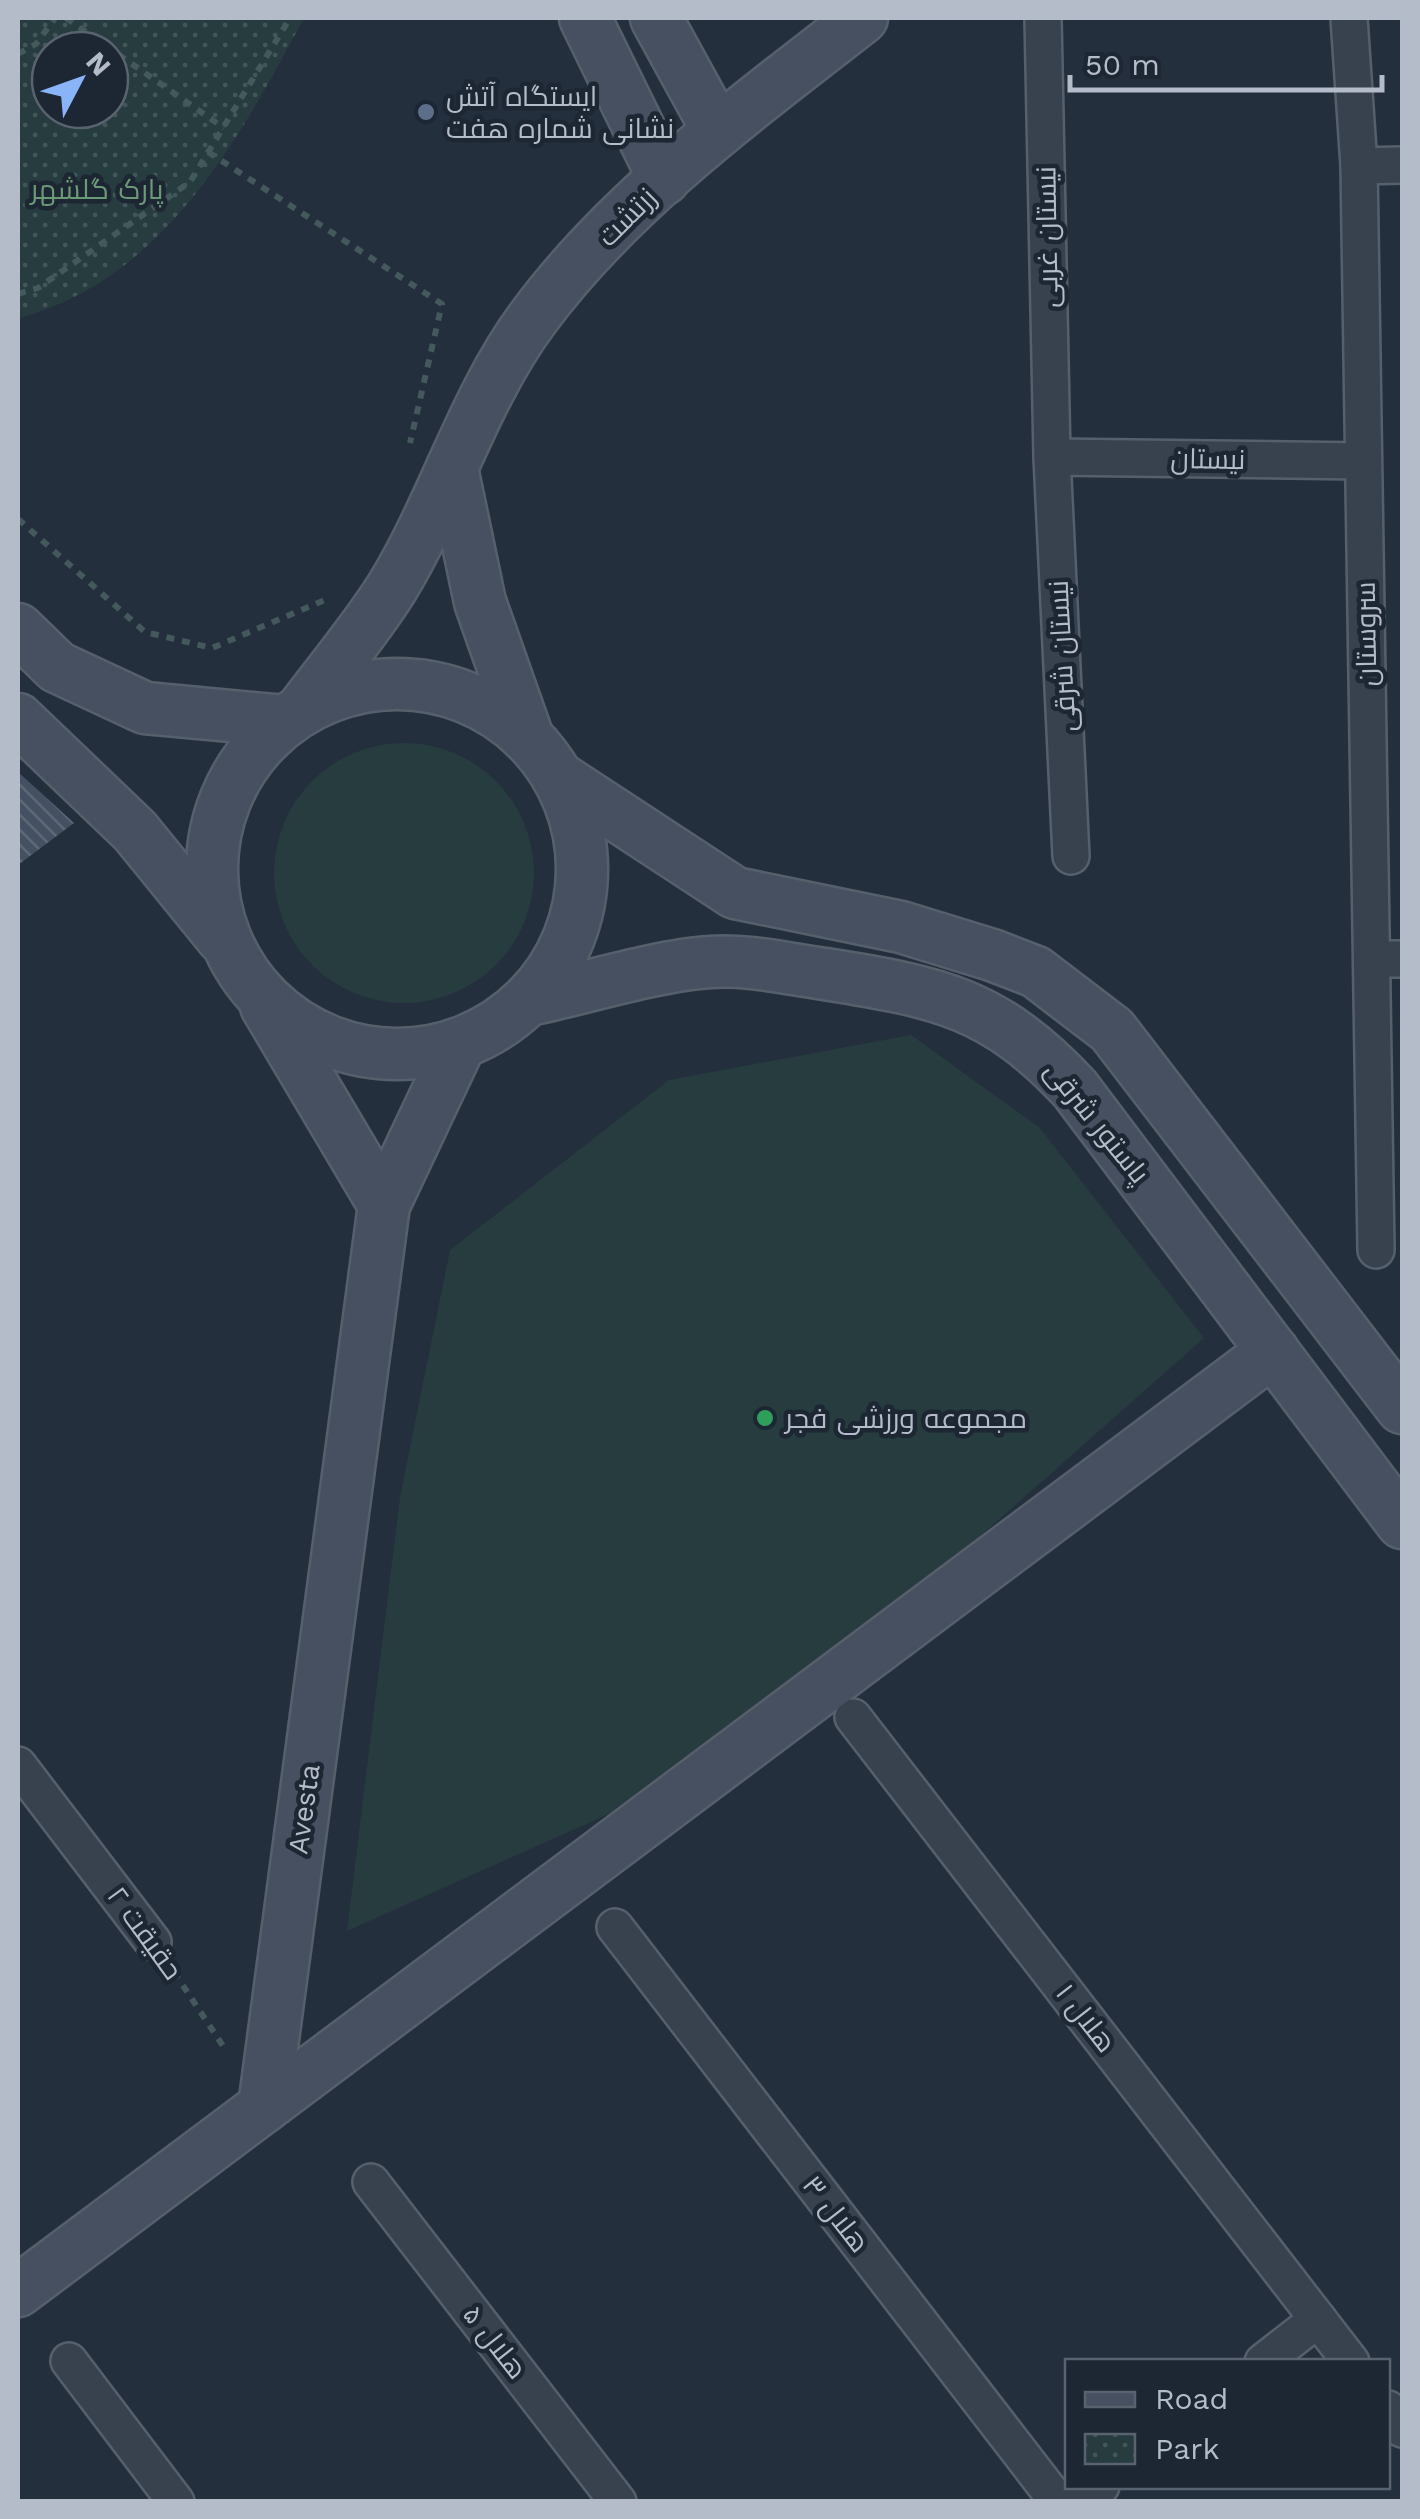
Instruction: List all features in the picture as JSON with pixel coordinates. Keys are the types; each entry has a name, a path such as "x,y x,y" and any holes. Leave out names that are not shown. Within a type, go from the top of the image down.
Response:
{"main road":[{"path":"585,18 664,179"},
{"path":"656,18 718,131"},
{"name":"زرتشت","path":"228,945 214,897 213,847 225,799 249,756 294,714 392,586 429,464 567,276 718,131 862,18"},
{"path":"259,993 301,1028 352,1049 406,1055 460,1044 497,1026 530,1000 564,951 582,894 579,834 543,758 429,464"},
{"path":"18,629 57,668 145,708 294,714 348,690 396,683 445,690 490,708 543,758 734,893 942,938 1036,972 1079,1001 1112,1030 1384,1363 1402,1408"},
{"path":"18,719 135,831 228,945 384,1205"},
{"name":"پاستور شرقی","path":"530,1000 710,962 898,986 960,1002 1036,1047 1075,1089 1402,1523"},
{"name":"Avesta","path":"264,2107 384,1205 460,1044"},
{"path":"18,2291 1273,1352"}],"street":[{"name":"نیستان غربی","path":"1043,18 1052,456"},
{"name":"سروستان","path":"1350,18 1358,166 1363,461 1387,959 1376,1250"},
{"path":"1358,166 1402,165"},
{"name":"نیستان","path":"1052,456 1363,461"},
{"name":"نیستان شرقی","path":"1052,456 1071,856"},
{"name":"هلال ۱","path":"853,1717 1349,2359"},
{"name":"حقیقت ۲","path":"18,1765 154,1942"},
{"name":"هلال ۳","path":"615,1928 1058,2502"},
{"name":"هلال ۵","path":"371,2182 618,2502"},
{"path":"1267,2359 1318,2319"},
{"path":"70,2362 176,2502"}],"path":[{"path":"18,54 36,44 55,18"},
{"path":"66,18 224,128"},
{"path":"18,294 38,288 190,182 290,18"},
{"path":"208,152 442,304 429,464"},
{"path":"18,519 145,632 212,648 337,594"},
{"name":"حقیقت ۲","path":"154,1942 264,2107"}],"green space":[{"name":"پارک گلشهر","path":"18,18 304,18 252,112 190,200 154,239 114,273 69,300 18,318"},
{"path":"404,743 454,753 496,781 524,823 534,873 524,923 496,965 454,993 404,1003 354,993 312,965 284,923 274,873 284,823 312,781 354,753"},
{"name":"مجموعه ورزشی فجر","path":"911,1035 1039,1127 1204,1338 725,1762 347,1931 400,1497 450,1250 669,1080"}],"building":[{"path":"18,772 74,823 18,865"}],"place":[{"name":"ایستگاه آتش نشانی شماره هفت","path":"426,112"},
{"name":"مجموعه ورزشی فجر","path":"765,1418"}]}
